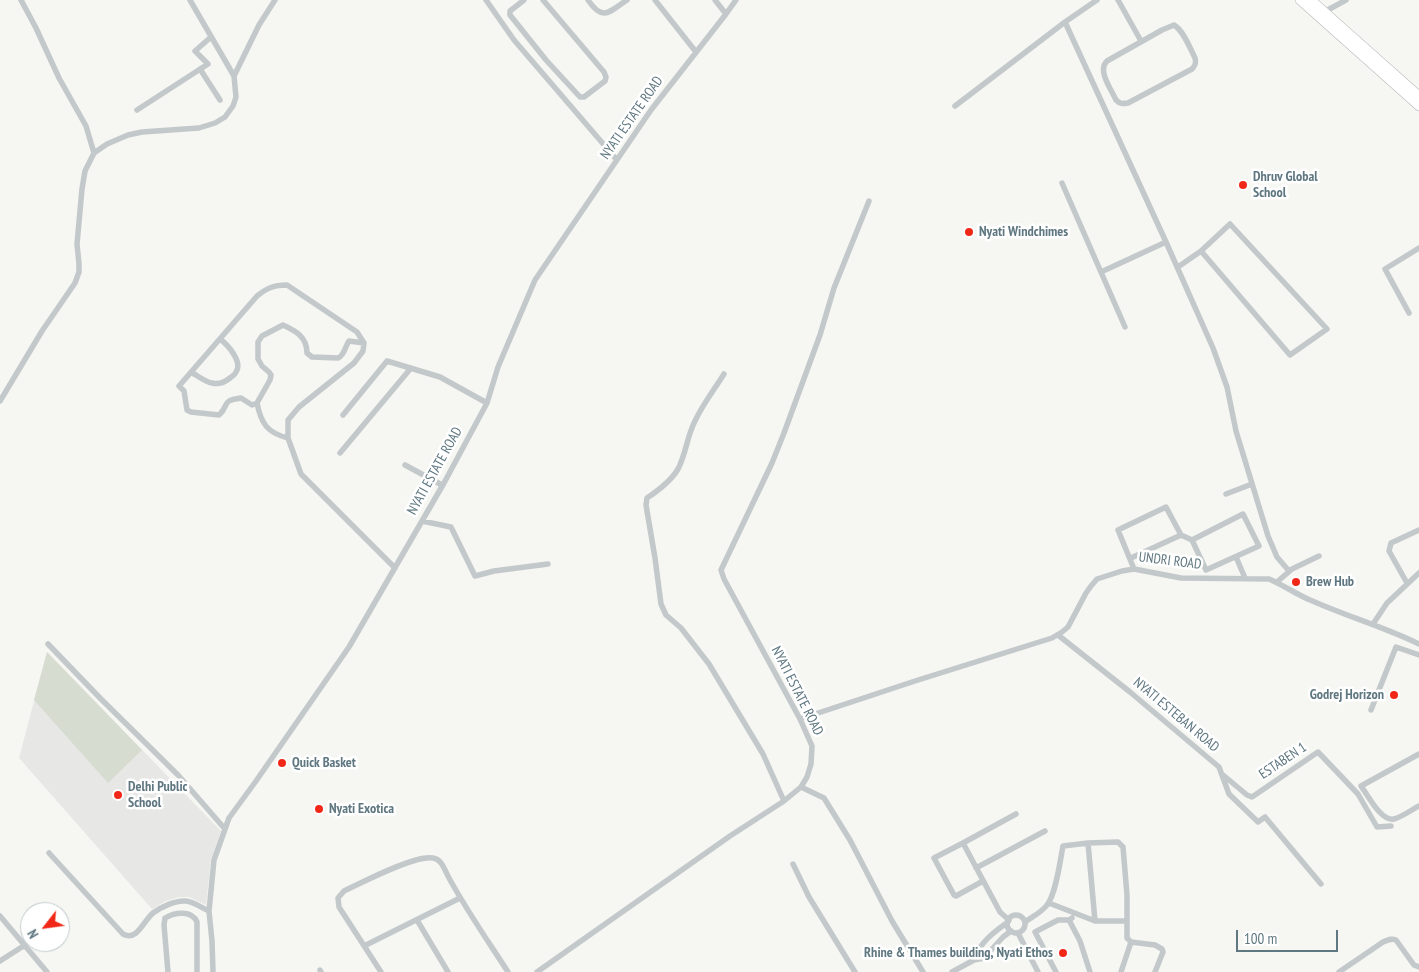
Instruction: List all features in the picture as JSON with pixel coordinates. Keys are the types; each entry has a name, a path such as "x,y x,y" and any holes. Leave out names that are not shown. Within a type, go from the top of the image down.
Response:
{"highway":[{"path":"1300,0 1419,106"},
{"path":"1311,0 1419,96"}],"street":[{"path":"21,0 59,78 86,126 94,153"},
{"path":"0,401 42,331 75,283 79,272 77,244 82,189 85,171 94,153 107,144 128,135 142,132 199,128 215,123 225,117 233,106 236,97 234,76 190,0"},
{"path":"234,76 259,25 274,0"},
{"path":"486,0 514,40 617,160"},
{"path":"524,0 510,11 510,15 546,60 580,97 589,95 605,81 604,72 543,0"},
{"path":"588,0 597,12 601,13 611,11 627,0"},
{"path":"655,0 696,52"},
{"path":"715,0 726,14"},
{"name":"NYATI ESTATE ROAD","path":"213,972 212,941 208,911 214,860 229,818 349,647 422,521 487,403 498,367 535,280 651,110 736,0"},
{"path":"955,106 1065,22 1097,0"},
{"path":"1118,0 1141,41"},
{"path":"1324,12 1346,0"},
{"path":"1065,22 1178,268 1222,370 1236,431 1268,536 1277,557 1289,571"},
{"path":"1174,25 1178,27 1195,58 1195,66 1128,102 1119,103 1102,70 1103,64 1106,60 1141,41 1174,25"},
{"path":"137,110 208,64 195,51 211,37"},
{"path":"538,67 546,60"},
{"path":"200,69 220,100"},
{"path":"1062,183 1124,327"},
{"name":"NYATI ESTATE ROAD","path":"537,972 730,836 784,801 801,787 807,777 812,764 812,746 800,719 724,579 721,570 772,463 820,335 834,288 870,201"},
{"path":"1178,268 1201,251 1230,224 1327,329 1290,355 1201,251"},
{"path":"1101,272 1166,242"},
{"path":"1409,313 1385,269 1418,251"},
{"path":"257,403 252,405 241,398 228,401 219,416 191,412 187,410 184,391 179,386 257,296 267,288 287,285 357,332 364,343 363,352 354,363 299,407 288,420 288,438 301,474 395,568"},
{"path":"288,438 278,436 272,432 265,425 260,415 257,403 271,376 258,359 258,342 262,336 283,325 288,327 304,339 307,345 307,353 312,357 338,358 343,354 349,341 364,343"},
{"path":"191,372 211,383 220,384 237,372 238,366 231,350 220,339"},
{"path":"343,415 387,361 440,377 487,403"},
{"path":"340,453 411,368"},
{"path":"724,374 694,421 678,469 660,490 647,498 647,516 661,604 666,615 681,628 709,664 762,754 784,801"},
{"path":"405,465 442,485"},
{"path":"1226,494 1252,484"},
{"path":"1134,568 1118,530 1166,507 1180,535 1192,540 1206,570 1259,546 1243,514 1192,540"},
{"path":"422,521 451,527 475,576 494,571 548,564"},
{"path":"1407,583 1389,551 1391,543 1419,530"},
{"path":"1131,558 1180,535"},
{"path":"1277,582 1289,571 1319,556"},
{"path":"1236,557 1245,578"},
{"name":"UNDRI ROAD","path":"1058,635 1068,627 1086,593 1098,579 1122,570 1134,568 1181,578 1269,579 1310,600 1419,644"},
{"path":"1373,624 1387,603 1419,573"},
{"path":"800,719 1058,635"},
{"name":"NYATI ESTEBAN ROAD","path":"1058,635 1130,692 1219,767 1229,794 1258,822 1264,817 1321,884"},
{"path":"48,644 178,775 225,829"},
{"path":"1371,710 1396,647 1419,656"},
{"name":"ESTABEN 1","path":"1221,774 1252,797 1318,752 1358,794 1377,827 1391,826"},
{"path":"1419,754 1361,786 1382,816 1388,820 1394,819 1419,806"},
{"path":"801,787 824,798 828,804 850,840 892,921 923,972"},
{"path":"983,881 956,896 934,858 1016,814"},
{"path":"976,868 1045,831"},
{"path":"1025,922 1049,903 1054,890 1063,846 1118,842 1123,847 1127,896 1127,938 1131,942 1156,946 1162,949 1163,952 1155,972"},
{"path":"963,843 1000,912 1009,921"},
{"path":"1088,843 1095,921"},
{"path":"50,853 123,934 127,936 136,934 152,914 173,903 186,901 208,911"},
{"path":"381,972 339,907 338,898 344,890 405,863 435,858 441,862 460,898 508,972"},
{"path":"793,864 814,905 854,972"},
{"path":"364,946 460,898"},
{"path":"1049,903 1095,921 1126,921"},
{"path":"168,972 164,925 166,918 173,914 184,913 191,914 197,922 197,972"},
{"path":"1056,972 1035,932 1058,920 1069,920 1078,915"},
{"path":"0,916 20,939"},
{"path":"974,960 977,951 995,931 1016,916 1022,917 1025,922 1024,928 1018,933"},
{"path":"417,920 448,972"},
{"path":"1069,920 1080,941 1090,972"},
{"path":"1009,921 1008,926 1011,931 1018,933 1038,972"},
{"path":"952,972 974,960 984,958 1011,931"},
{"path":"1340,972 1388,939 1396,940 1414,965 1419,967"},
{"path":"1121,972 1131,942"},
{"path":"0,961 20,948"},
{"path":"31,952 47,972"}],"shaded area":[{"name":"Delhi Public School","path":"47,652 221,831 211,860 206,905 189,897 179,897 166,901 152,909 19,758"},
{"path":"47,652 142,750 108,783 34,700"}],"place":[{"name":"Dhruv Global School","path":"1243,185"},
{"name":"Nyati Windchimes","path":"969,232"},
{"name":"Brew Hub","path":"1296,582"},
{"name":"Godrej Horizon","path":"1394,695"},
{"name":"Quick Basket","path":"282,763"},
{"name":"Delhi Public School","path":"118,795"},
{"name":"Nyati Exotica","path":"319,809"},
{"name":"Rhine & Thames building, Nyati Ethos","path":"1063,953"}]}
